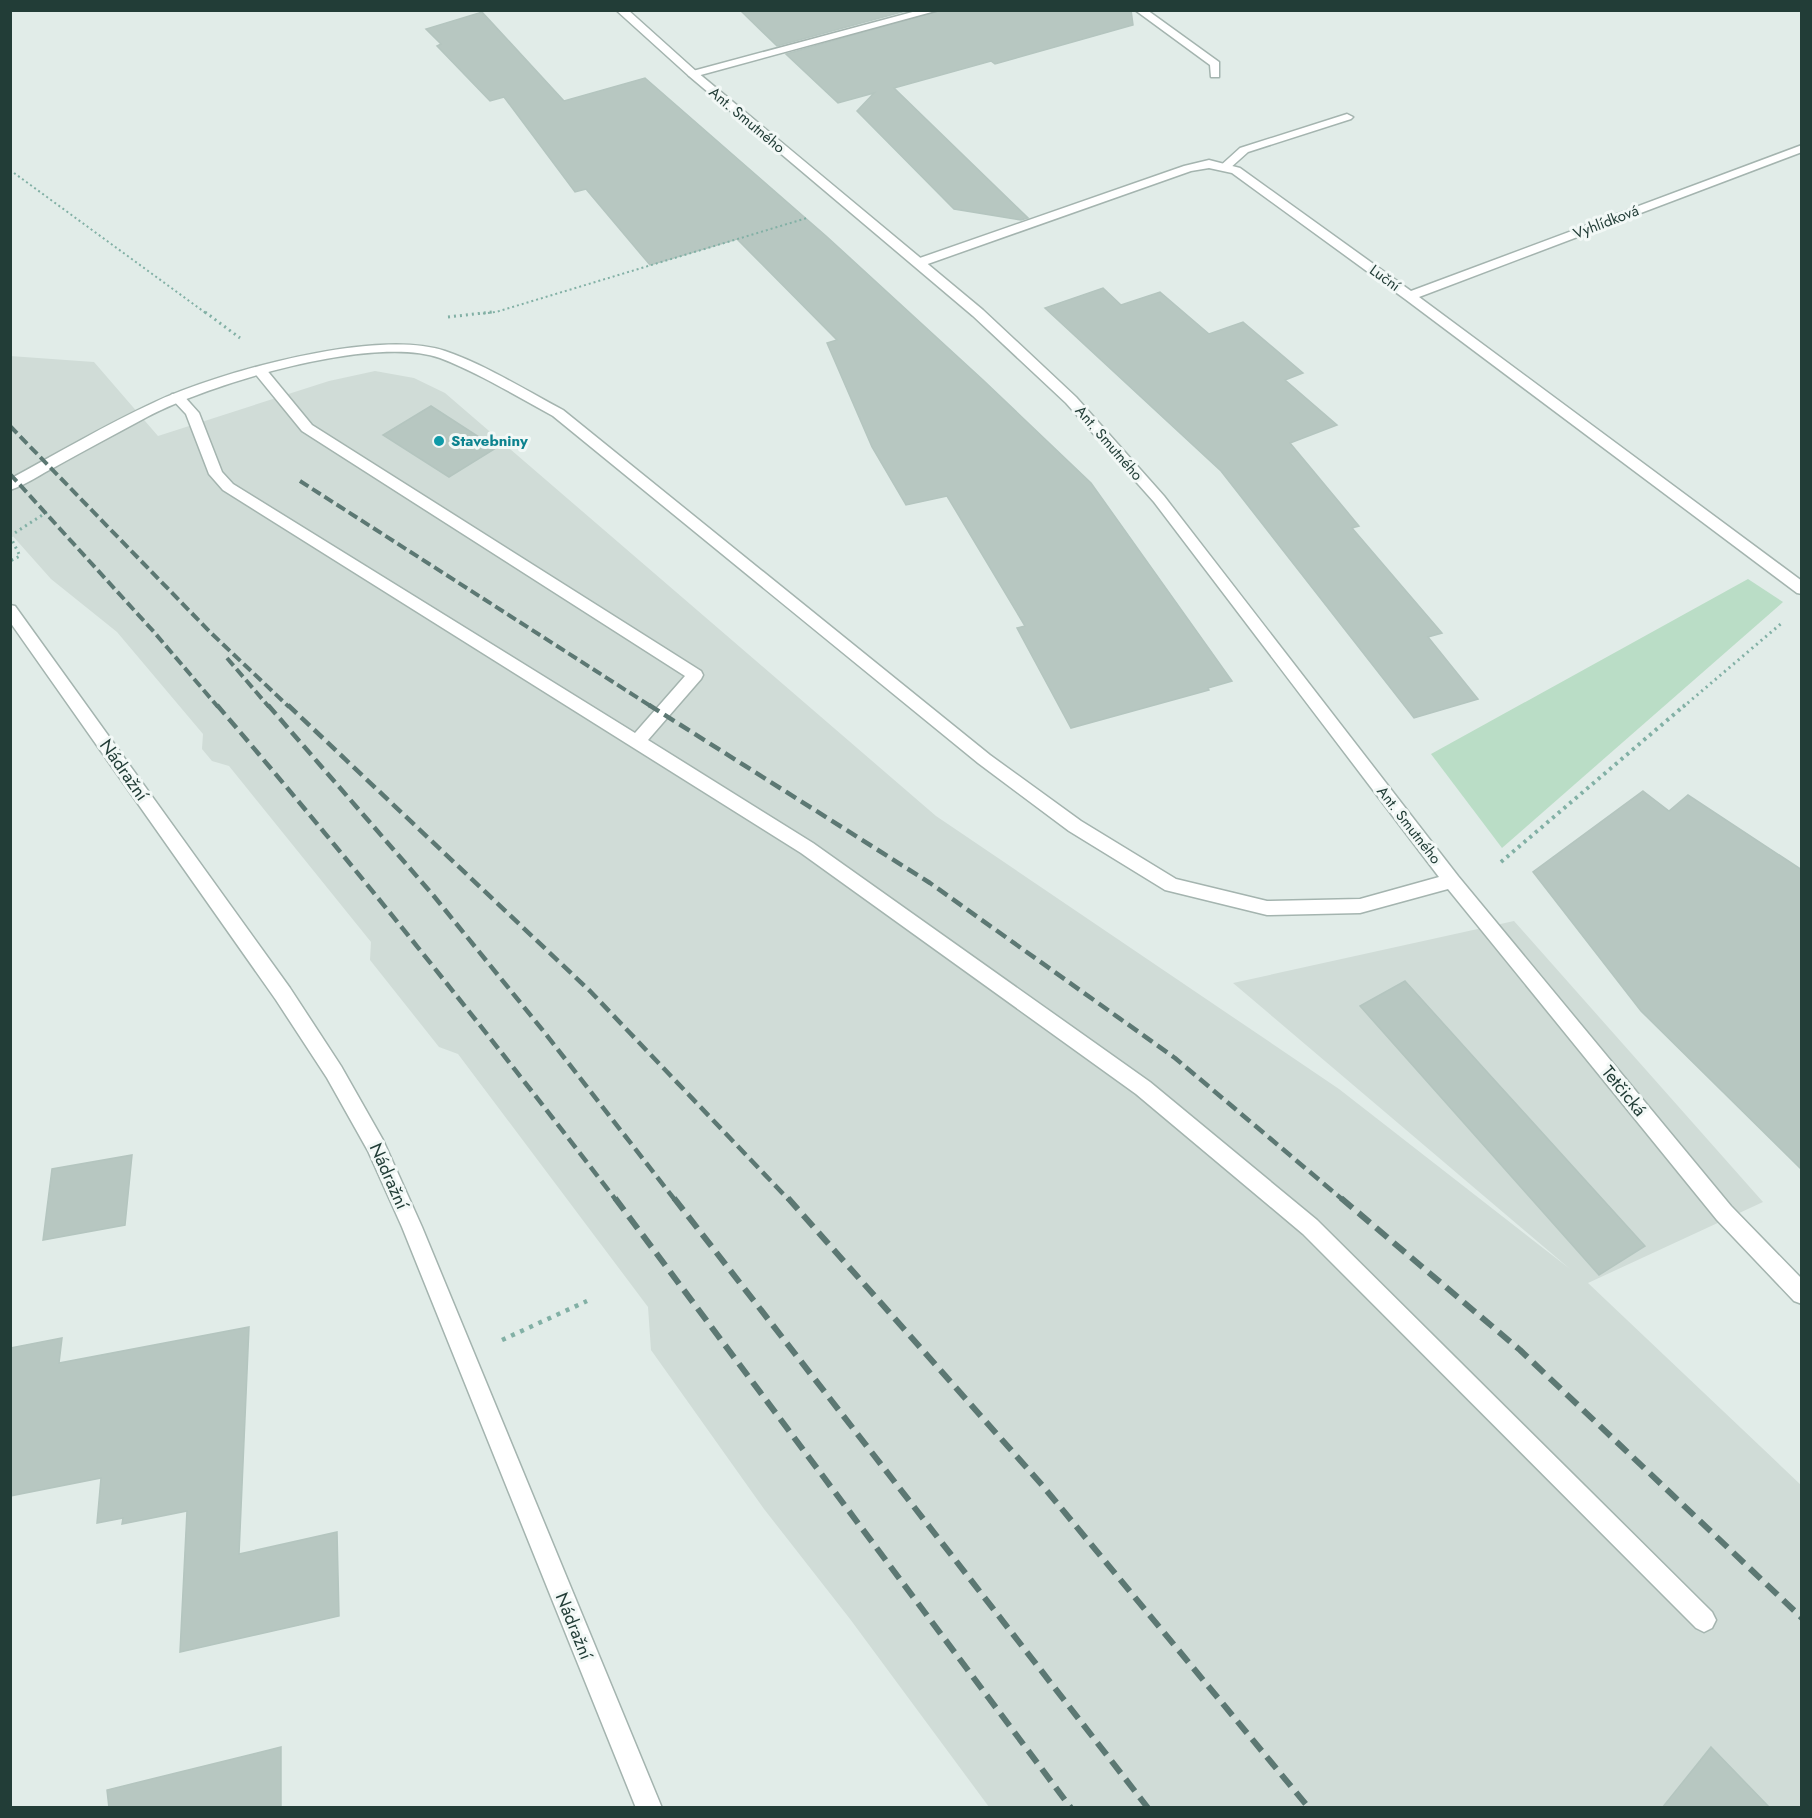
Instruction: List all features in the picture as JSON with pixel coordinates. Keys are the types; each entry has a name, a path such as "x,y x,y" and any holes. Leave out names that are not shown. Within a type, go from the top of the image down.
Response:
{"street":[{"name":"Ant. Smutného","path":"621,10 693,74 978,313 1071,400 1159,499 1452,881"},
{"name":"Ant. Smutného","path":"693,74 934,10"},
{"path":"1140,10 1215,64 1215,75"},
{"path":"1225,166 1244,150 1347,117"},
{"name":"Vyhlídková","path":"1410,296 1802,148"},
{"name":"Luční","path":"918,263 1188,168 1209,164 1225,166 1246,175 1802,589"},
{"path":"10,484 177,397 260,370 312,357 359,350 400,348 441,354 558,413 984,759 1075,826 1171,885 1267,908 1360,906 1452,881"},
{"path":"260,370 307,428 695,675 664,713 636,742"},
{"path":"177,397 192,413 216,474 228,487 807,848 1160,1103 1311,1227 1704,1620"},
{"name":"Nádražní","path":"10,610 283,994 334,1072 376,1146 412,1227 463,1357 649,1808"},
{"name":"Tetčická","path":"1452,881 1724,1213 1802,1294"}],"path":[{"path":"10,170 237,334 260,370"},
{"path":"438,318 496,312 813,216"},
{"path":"10,536 20,556 10,561"},
{"path":"1501,862 1789,617"},
{"path":"463,1357 587,1301"}],"shaded area":[{"path":"10,356 94,362 158,436 329,381 375,371 414,378 445,393 936,816 1339,1089 1570,1269 1233,983 1514,921 1763,1202 1588,1283 1801,1485 1801,1807 989,1807 850,1619 764,1509 651,1350 648,1307 458,1054 439,1047 370,960 371,942 229,766 212,761 202,749 203,734 117,632 51,579 11,534"}],"green space":[{"path":"1748,579 1783,602 1502,848 1431,754"}],"building":[{"path":"740,10 909,10 777,46"},
{"path":"941,10 1131,10 1133,25 995,64 991,61 894,88 1028,218 1021,220 954,209 857,111 874,93 838,103 786,54"},
{"path":"482,12 564,101 645,78 826,236 1091,483 1232,681 1208,688 1209,690 1071,728 1017,628 1025,626 947,496 906,505 872,447 827,343 837,340 737,239 650,265 586,189 575,192 504,97 490,101 437,46 441,44 426,29"},
{"path":"1103,288 1121,305 1160,292 1209,334 1243,322 1303,373 1285,380 1337,425 1290,443 1359,526 1352,528 1442,633 1428,637 1478,699 1414,718 1221,471 1045,308"},
{"name":"Stavebniny","path":"431,406 496,448 449,477 383,435"},
{"path":"1643,791 1669,811 1688,795 1802,870 1802,1170 1641,1011 1533,872"},
{"path":"1405,981 1645,1246 1599,1275 1360,1006"},
{"path":"132,1155 125,1225 43,1240 52,1169"},
{"path":"249,1327 239,1554 337,1532 339,1616 180,1652 187,1511 122,1524 123,1518 97,1523 101,1478 10,1496 10,1348 62,1338 59,1363"},
{"path":"281,1747 281,1808 109,1808 107,1790"},
{"path":"1711,1747 1770,1808 1662,1808"}],"railway":[{"path":"10,426 210,632 289,707"},
{"path":"10,474 154,632 218,707"},
{"path":"300,481 652,707"},
{"path":"227,658 269,707"},
{"path":"217,705 420,950 616,1200"},
{"path":"268,705 433,895 545,1033 675,1200"},
{"path":"288,705 590,991 789,1200"},
{"path":"649,705 930,883 1175,1058 1343,1200"},
{"path":"615,1198 1071,1808"},
{"path":"674,1198 1148,1808"},
{"path":"788,1198 1042,1485 1309,1808"},
{"path":"1341,1198 1520,1350 1802,1618"}],"place":[{"name":"Stavebniny","path":"439,441"}]}
